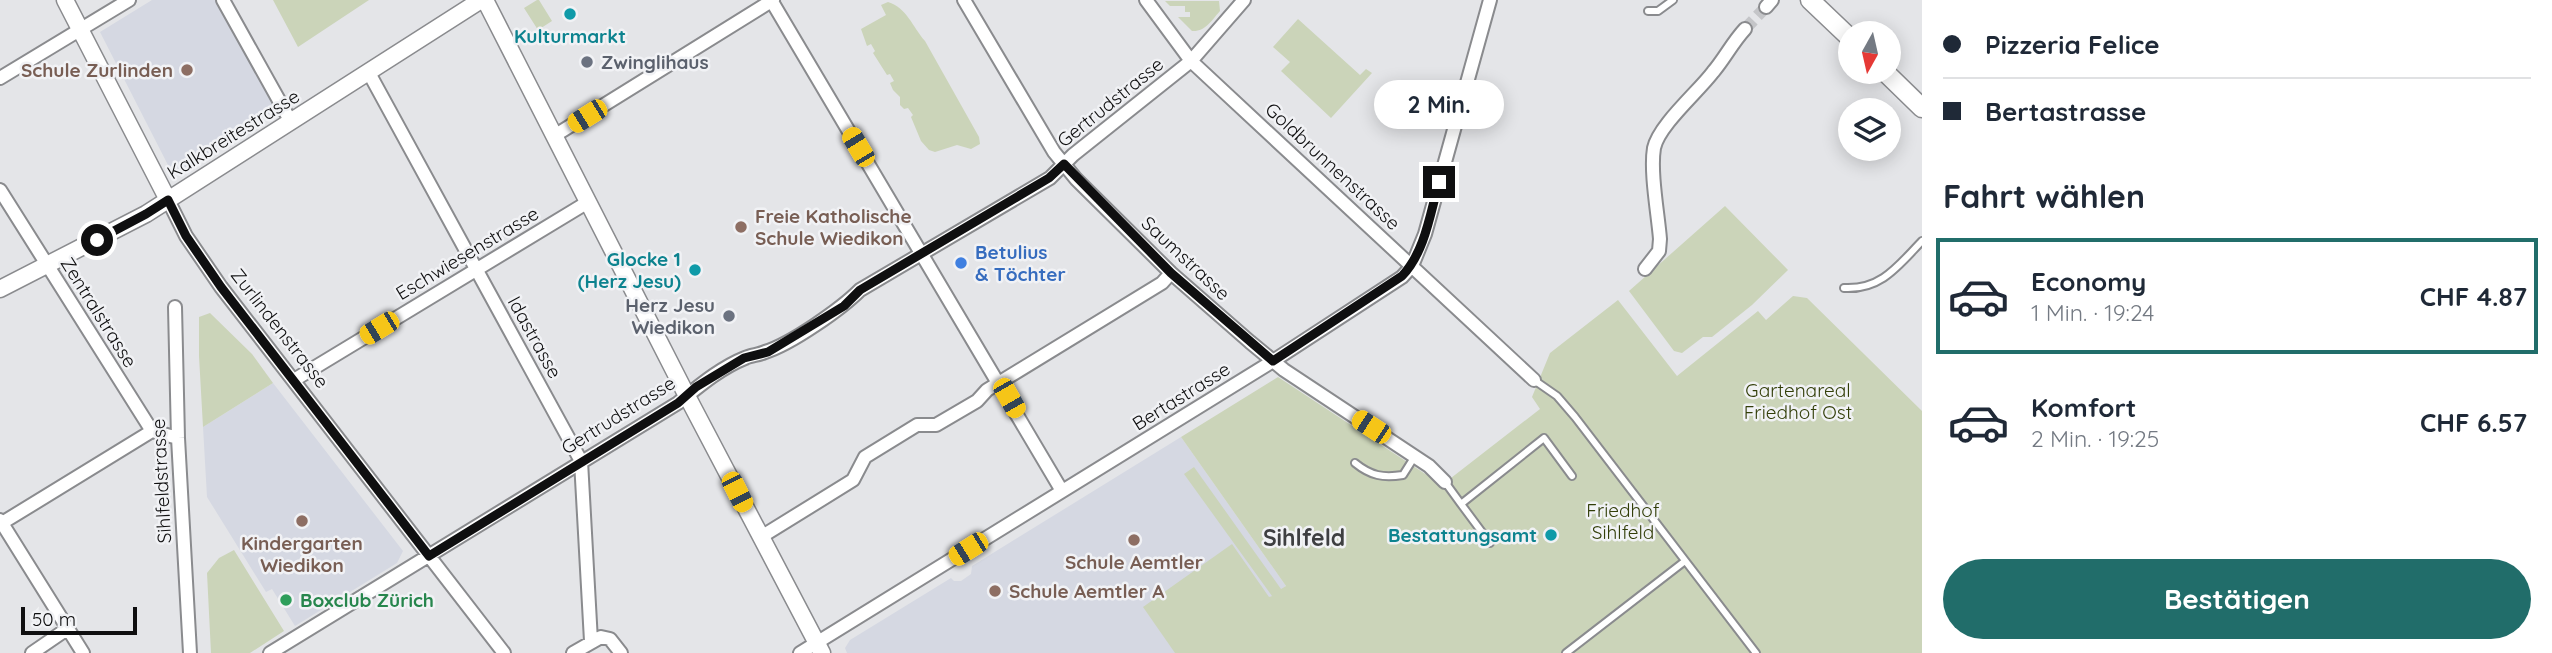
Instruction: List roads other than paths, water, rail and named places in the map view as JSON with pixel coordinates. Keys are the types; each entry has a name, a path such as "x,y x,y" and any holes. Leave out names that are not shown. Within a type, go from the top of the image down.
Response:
{"main road":[{"path":"1810,0 1838,27"},
{"path":"1897,84 1922,108"}],"street":[{"name":"Zurlindenstrasse","path":"65,0 194,249 505,653"},
{"path":"0,78 129,0"},
{"path":"223,0 292,122"},
{"path":"483,0 819,648"},
{"name":"Kalkbreitestrasse","path":"0,289 146,214 483,0"},
{"path":"554,136 772,0 1062,491"},
{"name":"Saumstrasse","path":"964,0 1064,164 1171,273 1273,361 1415,456 1445,482"},
{"name":"Goldbrunnenstrasse","path":"1146,0 1191,61 1534,380"},
{"name":"Gertrudstrasse","path":"279,651 687,396 696,387 744,358 768,352 792,338 844,306 860,290 1049,178 1191,61 1244,0"},
{"name":"Bertastrasse","path":"800,653 819,648 1062,491 1396,282 1412,266 1425,234 1490,0"},
{"path":"1645,269 1659,251 1660,239 1655,145 1679,110 1714,72 1730,45 1745,29"},
{"name":"Idastrasse","path":"369,73 581,461 591,641"},
{"name":"Zentralstrasse","path":"0,190 152,431"},
{"name":"Eschwiesenstrasse","path":"294,380 588,202"},
{"path":"761,537 853,480 865,457 917,425 936,425 977,401 999,382 1162,283 1171,273"},
{"name":"Sihlfeldstrasse","path":"175,307 178,438 190,653"},
{"path":"83,653 1,522 152,431 178,438"},
{"path":"32,653 68,629"},
{"path":"573,653 601,636 607,637 621,653"}],"lane":[{"path":"1648,11 1657,11 1673,0"},
{"path":"1844,288 1861,289 1892,273 1922,241"},
{"path":"1534,380 1564,404 1756,653"},
{"path":"1461,503 1545,438 1572,476"},
{"path":"1355,463 1372,475 1392,477 1403,475 1415,456"},
{"path":"1445,482 1490,543"},
{"path":"1566,653 1685,561"}],"tunnel":[{"path":"1745,29 1766,7"}],"place":[{"name":"Kulturmarkt","path":"570,14"},
{"name":"Zwinglihaus","path":"587,62"},
{"name":"Schule Zurlinden","path":"187,70"},
{"name":"Freie Katholische Schule Wiedikon","path":"741,227"},
{"name":"Betulius & Töchter","path":"961,263"},
{"name":"Glocke 1 (Herz Jesu)","path":"695,270"},
{"name":"Herz Jesu Wiedikon","path":"729,316"},
{"name":"Kindergarten Wiedikon","path":"302,521"},
{"name":"Bestattungsamt","path":"1551,535"},
{"name":"Schule Aemtler","path":"1134,540"},
{"name":"Schule Aemtler A","path":"995,591"},
{"name":"Boxclub Zürich","path":"286,600"}],"district":[{"name":"Sihlfeld","path":"1304,537"}],"park label":[{"name":"Gartenareal Friedhof Ost","path":"1798,401"},
{"name":"Friedhof Sihlfeld","path":"1623,521"}]}
